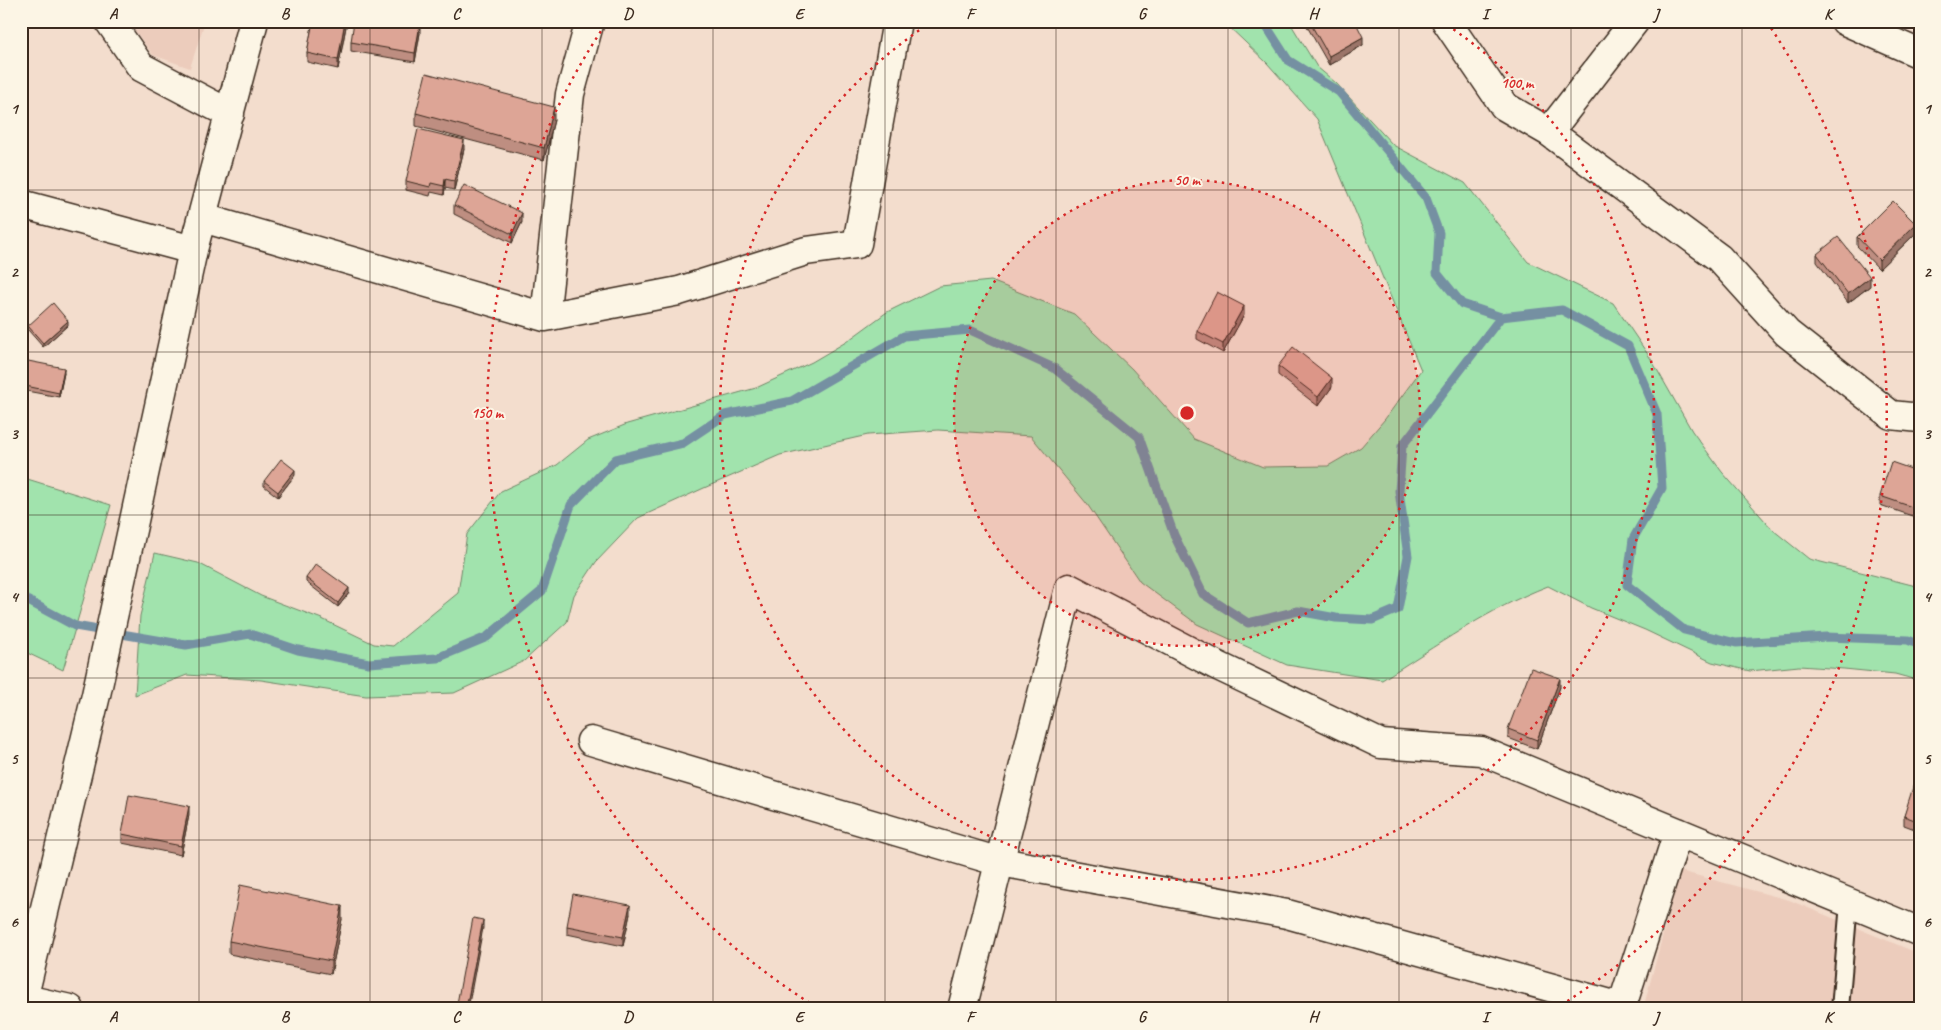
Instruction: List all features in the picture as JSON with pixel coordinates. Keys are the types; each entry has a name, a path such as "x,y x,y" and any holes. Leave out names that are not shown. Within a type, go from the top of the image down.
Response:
{"street":[{"path":"109,21 141,67 230,114"},
{"path":"70,1009 22,1002 96,695 193,250 254,21"},
{"path":"545,317 570,94 590,21"},
{"path":"203,218 545,317 679,291 806,251 857,244 897,21"},
{"path":"1446,21 1504,106 1549,132 1719,258 1787,333 1891,415 1920,418"},
{"path":"1549,132 1635,21"},
{"path":"1845,21 1920,54"},
{"path":"21,204 193,250"},
{"path":"962,1009 1069,588 1216,665 1381,744 1481,751 1920,932"},
{"path":"590,741 1000,862 1287,914 1621,1008 1678,832"}],"lane":[{"path":"1840,1009 1849,902"}],"shaded area":[{"path":"128,21 205,21 190,68 153,55"},
{"path":"1680,871 1789,900 1920,954 1920,1009 1643,1009"}],"green space":[{"path":"1223,21 1289,21 1317,67 1336,83 1393,145 1465,183 1528,262 1613,303 1651,359 1692,431 1722,472 1773,530 1809,559 1920,587 1920,681 1895,674 1799,666 1750,671 1712,662 1645,630 1591,608 1548,586 1483,617 1382,680 1287,665 1197,624 1140,582 1087,504 1031,436 938,430 868,435 780,455 638,518 596,562 574,595 567,622 524,661 454,693 366,696 261,680 187,675 135,695 140,616 155,553 198,563 261,596 322,619 374,644 393,646 458,593 467,534 501,491 557,465 588,440 627,424 756,388 812,362 846,342 887,312 940,286 991,281 1074,314 1132,369 1194,439 1263,467 1328,466 1361,447 1385,419 1421,370 1317,119 1267,63"},
{"path":"21,477 111,505 63,670 21,650"}],"building":[{"path":"313,21 345,21 338,60 307,53"},
{"path":"354,21 404,21 420,24 415,53 351,42"},
{"path":"1309,21 1355,21 1363,37 1329,56"},
{"path":"426,73 554,107 544,148 416,113"},
{"path":"418,129 464,140 454,181 445,179 444,186 431,183 430,187 406,181"},
{"path":"464,185 522,213 512,234 454,205"},
{"path":"1893,201 1916,224 1879,260 1857,237"},
{"path":"1838,237 1870,277 1848,294 1817,254"},
{"path":"1217,292 1244,306 1223,344 1197,331"},
{"path":"53,303 68,321 43,343 28,326"},
{"path":"1293,347 1332,378 1318,397 1278,366"},
{"path":"23,360 64,368 59,393 21,385"},
{"path":"281,459 295,470 278,492 264,481"},
{"path":"1891,462 1920,472 1920,504 1918,509 1880,496"},
{"path":"316,564 349,588 338,603 306,578"},
{"path":"1531,668 1560,678 1537,740 1508,729"},
{"path":"1917,774 1920,775 1920,822 1904,816"},
{"path":"129,795 189,806 181,846 122,834"},
{"path":"240,885 342,906 331,961 229,941"},
{"path":"573,894 630,905 623,937 567,926"},
{"path":"473,918 483,920 466,1009 456,1009"}],"waterway":[{"path":"1263,21 1288,60 1339,92 1426,198 1439,233 1437,273 1462,304 1501,317"},
{"path":"21,597 75,626 186,645 250,634 298,650 369,663 437,658 487,637 542,591 571,505 616,459 683,443 725,415 792,401 904,336 970,330 1054,368 1139,437 1174,535 1203,594 1248,623 1298,611 1336,618 1372,620 1398,609 1408,556 1399,491 1402,446 1501,317 1562,310 1628,346 1657,414 1662,488 1633,539 1627,585 1684,630 1736,643 1826,637 1908,640 1920,645"}]}
